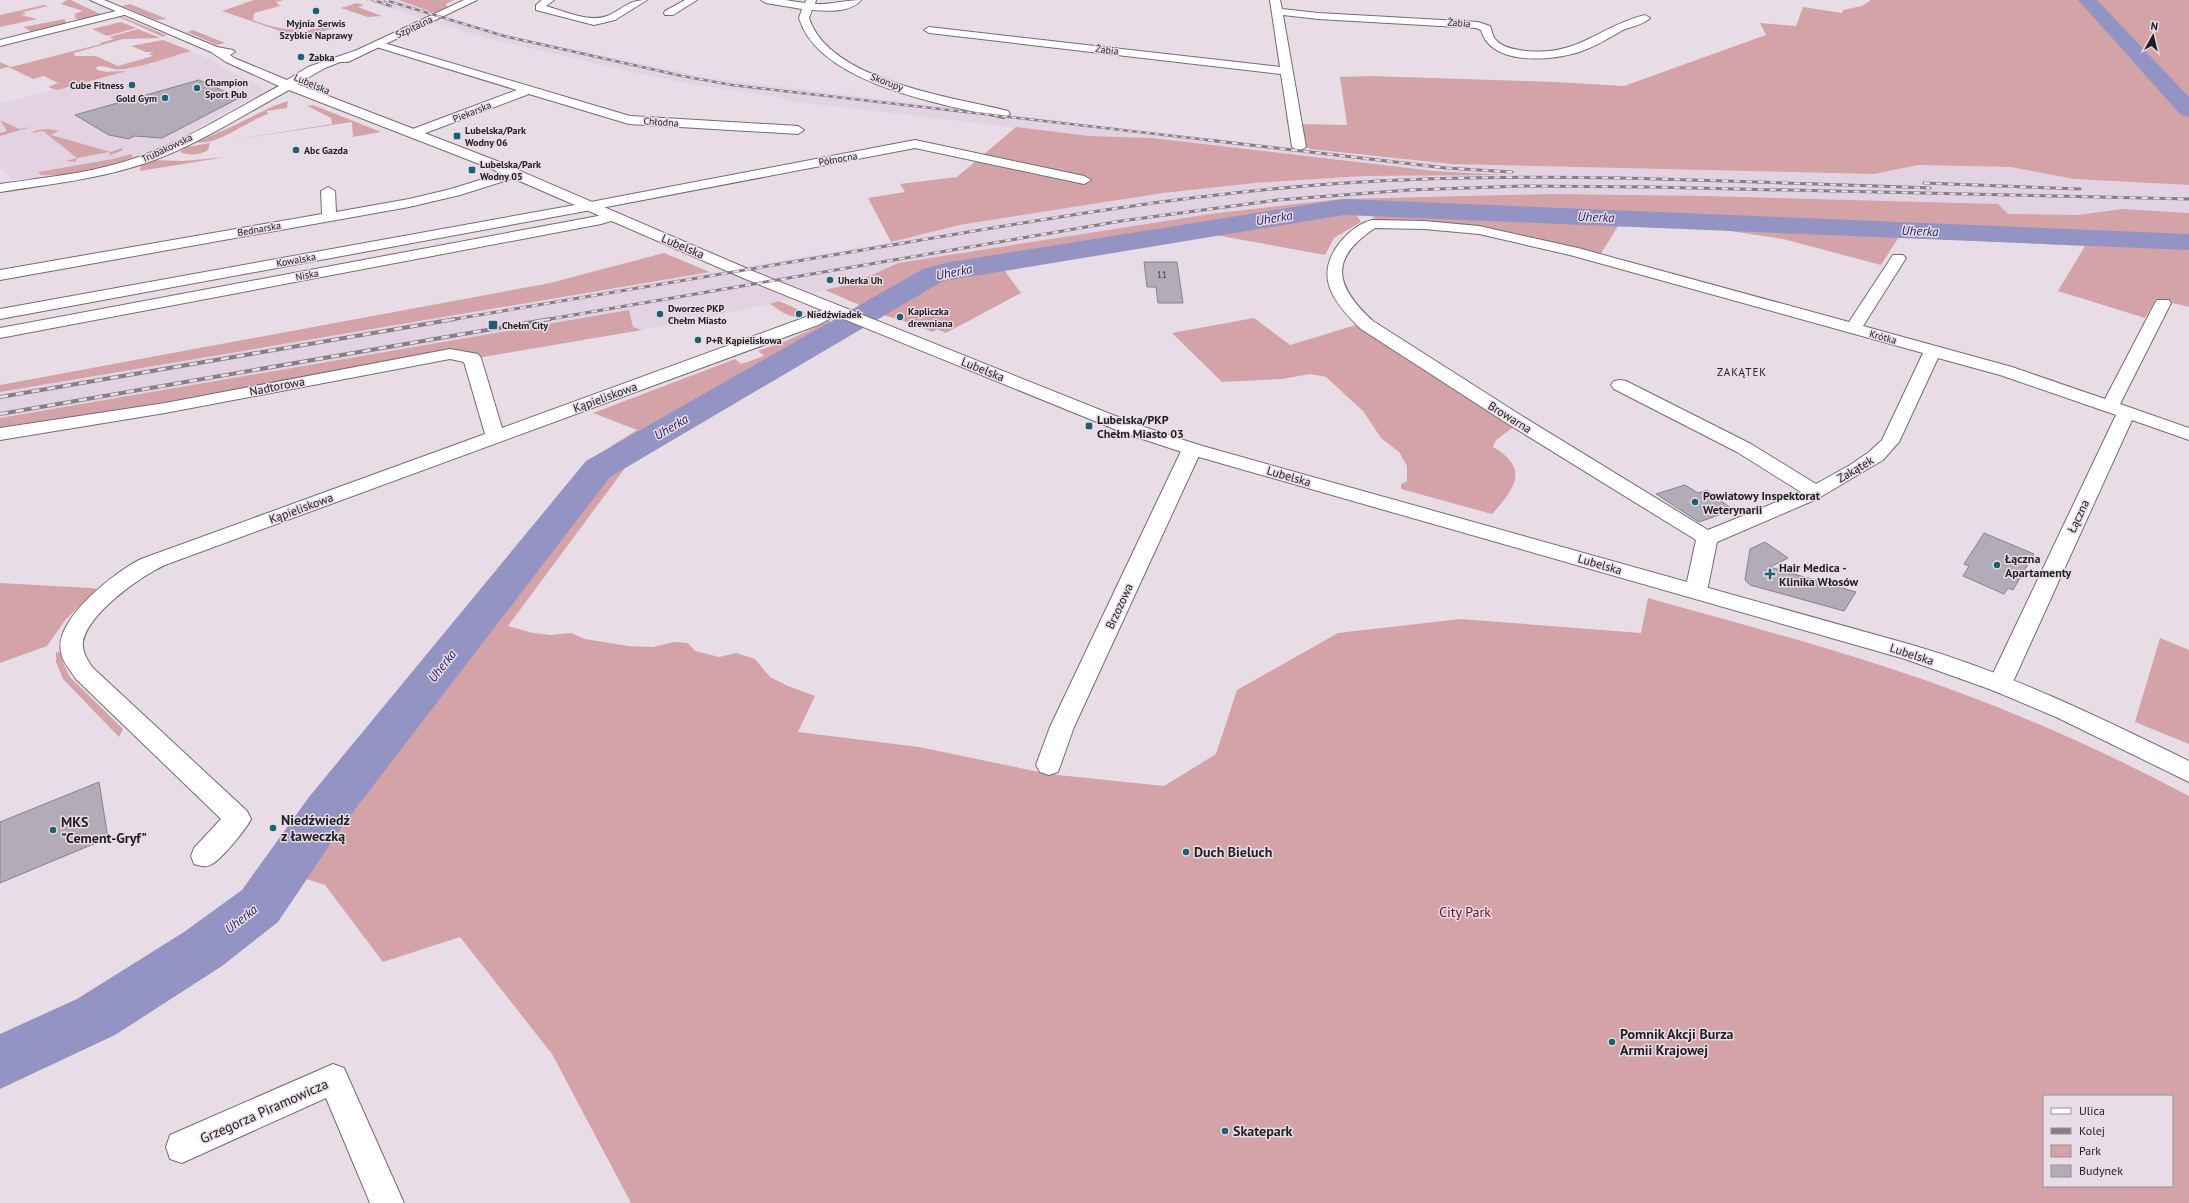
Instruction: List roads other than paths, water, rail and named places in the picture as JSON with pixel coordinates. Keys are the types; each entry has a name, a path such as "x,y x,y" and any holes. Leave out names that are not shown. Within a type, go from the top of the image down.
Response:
{"street":[{"name":"Lubelska","path":"95,0 215,50 230,60 288,75 317,97 375,120 410,131 515,173 840,312 1098,416 1192,449 1912,653 2000,684 2065,712 2189,772"},
{"name":"Szpitalna","path":"288,75 380,45 472,0"},
{"path":"549,0 541,5 540,8 594,22 611,18 642,0"},
{"path":"669,13 692,0"},
{"path":"766,0 839,6 852,3 856,0"},
{"name":"Skorupy","path":"810,3 804,18 814,40 825,51 859,71 879,80 927,96 1004,114"},
{"name":"Żabia","path":"1299,146 1276,6 1318,16 1478,25 1486,28 1492,42 1501,48 1520,54 1539,55 1562,54 1579,49 1628,22 1645,18"},
{"path":"0,43 124,12"},
{"name":"Żabia","path":"929,30 1286,70"},
{"name":"Chłodna","path":"380,45 628,120 798,130"},
{"name":"Lubelska","path":"215,50 249,57 379,113 410,131"},
{"name":"Szpitalna","path":"288,75 357,53"},
{"name":"Trubakowska","path":"0,188 99,172 144,160 171,148 239,112 288,75"},
{"name":"Piekarska","path":"410,131 528,90"},
{"path":"239,112 277,100 317,97"},
{"name":"Północna","path":"591,206 915,144 1084,180"},
{"name":"Bednarska","path":"0,275 329,217 455,192 515,173"},
{"path":"328,191 329,217"},
{"name":"Kowalska","path":"0,314 591,206"},
{"name":"Niska","path":"0,333 593,222 613,216"},
{"name":"Krótka","path":"1334,276 1335,262 1345,244 1372,224 1424,225 1479,230 1573,250 2006,371 2189,434"},
{"path":"1853,329 1898,258"},
{"name":"Browarna","path":"1334,276 1341,296 1351,310 1367,325 1516,420 1707,538"},
{"name":"Łączna","path":"2000,684 2163,303"},
{"name":"Kąpieliskowa","path":"204,856 238,819 84,673 72,651 74,634 89,611 114,587 140,569 176,553 840,312"},
{"name":"Zakątek","path":"1707,538 1815,492 1857,469 1876,456 1890,442 1933,351"},
{"name":"Nadtorowa","path":"0,434 165,408 450,354 472,358 495,437"},
{"path":"1620,385 1744,448 1815,492"},
{"name":"Brzozowa","path":"1049,765 1062,727 1192,449"},
{"path":"1696,591 1707,538"},
{"name":"Grzegorza Piramowicza","path":"182,1147 333,1079 381,1201"}],"waterway":[{"name":"Uherka","path":"2087,0 2189,110"},
{"name":"Uherka","path":"0,1062 96,1017 203,949 260,906 326,811 598,469 933,275 950,270 1344,207 2189,242"}],"railway":[{"path":"373,0 391,6"},
{"path":"385,0 504,36 682,76 732,85 1217,141"},
{"path":"1208,140 1446,168 1512,172"},
{"path":"449,320 949,235 1118,208 1288,187 1418,179 1565,177 1711,180 1930,188"},
{"path":"1924,183 2080,189"},
{"path":"544,320 1121,221 1277,200 1409,190 1523,186 1650,187 2189,199"},
{"path":"0,397 455,319"},
{"path":"0,414 550,319"}],"place":[{"name":"Myjnia Serwis Szybkie Naprawy","path":"316,11"},
{"name":"Żabka","path":"301,57"},
{"name":"Cube Fitness","path":"132,85"},
{"name":"Champion Sport Pub","path":"197,88"},
{"name":"Gold Gym","path":"165,98"},
{"name":"Lubelska/Park Wodny 06","path":"457,136"},
{"name":"Abc Gazda","path":"296,150"},
{"name":"Lubelska/Park Wodny 05","path":"472,170"},
{"name":"Uherka Uh","path":"830,280"},
{"name":"Dworzec PKP Chełm Miasto","path":"660,314"},
{"name":"Niedźwiadek","path":"799,314"},
{"name":"Kapliczka drewniana","path":"900,317"},
{"name":"Chełm City","path":"493,325"},
{"name":"P+R Kąpieliskowa","path":"698,340"},
{"name":"Lubelska/PKP Chełm Miasto 03","path":"1089,426"},
{"name":"Powiatowy Inspektorat Weterynarii","path":"1695,502"},
{"name":"Łączna Apartamenty","path":"1997,565"},
{"name":"Hair Medica - Klinika Włosów","path":"1770,574"},
{"name":"Niedźwiedź z ławeczką","path":"273,828"},
{"name":"MKS \"Cement-Gryf\"","path":"53,830"},
{"name":"Duch Bieluch","path":"1186,852"},
{"name":"Pomnik Akcji Burza Armii Krajowej","path":"1612,1042"},
{"name":"Skatepark","path":"1225,1131"}],"district":[{"name":"ZAKĄTEK","path":"1742,372"}],"park label":[{"name":"City Park","path":"1465,912"}]}
